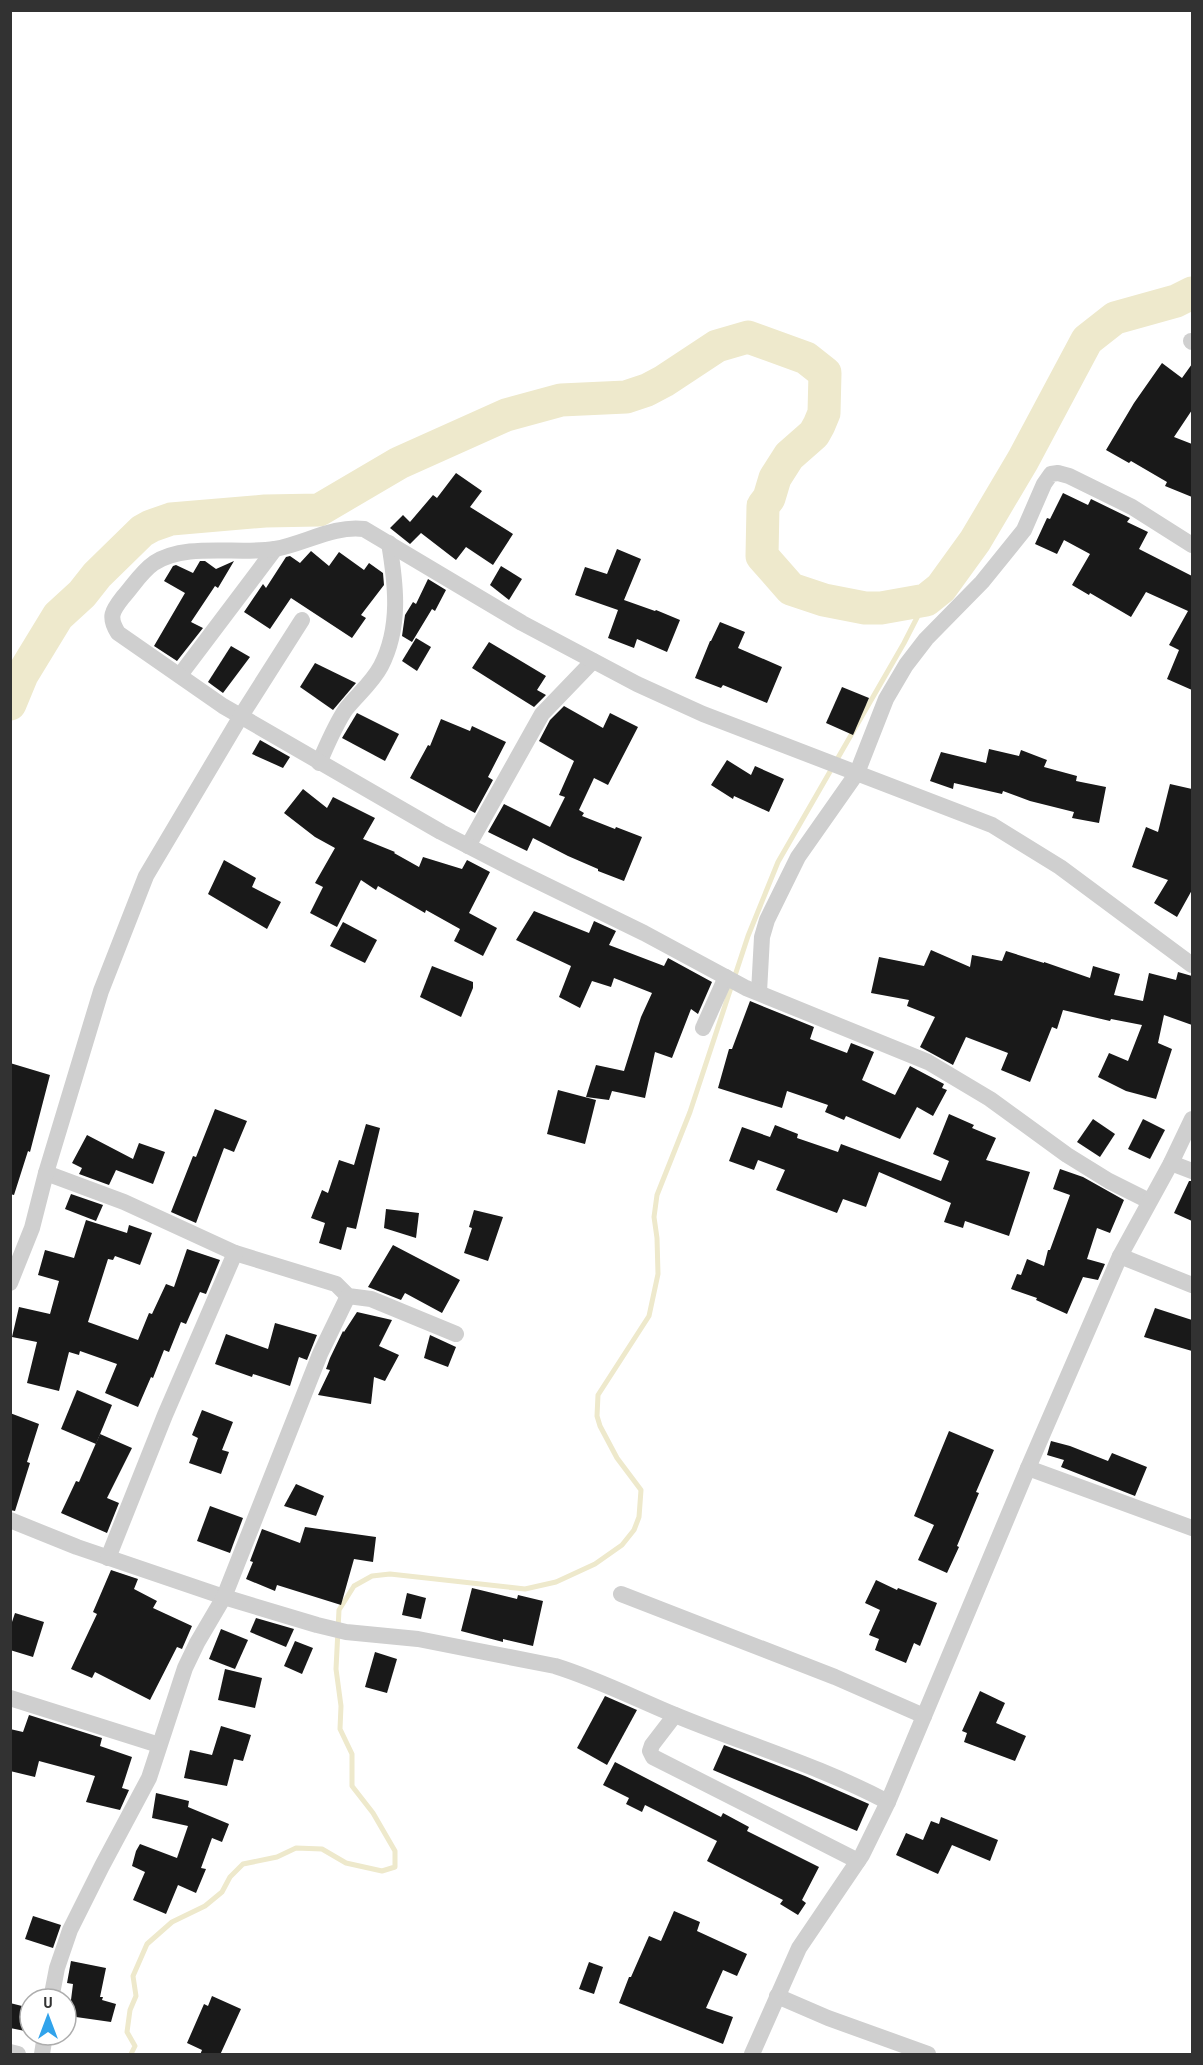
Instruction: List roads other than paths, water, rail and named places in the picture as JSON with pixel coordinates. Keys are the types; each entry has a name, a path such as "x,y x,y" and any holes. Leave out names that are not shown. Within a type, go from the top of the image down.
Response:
{"street":[{"path":"752,990 767,920 798,857 849,770 886,699 906,665 926,639 982,582 1024,530 1041,489 1051,474 1069,476 1132,507 1192,545"},
{"path":"1149,1201 1109,1181 1067,1155 990,1099 928,1062 752,990 644,933 468,846 319,763 223,706 118,633 111,618 115,608 144,572 164,558 180,553 275,549 347,528 364,529 522,623 593,662 703,714 992,825 1060,867 1192,965"},
{"path":"319,763 342,717 381,666 389,646 396,604 389,543"},
{"path":"180,675 275,549"},
{"path":"10,1283 32,1228 46,1173 101,991 146,876 241,716 302,620"},
{"path":"468,846 543,714 593,662"},
{"path":"704,1028 728,978"},
{"path":"752,2055 804,1941 858,1861 888,1802 1120,1256 1171,1163 1192,1119"},
{"path":"1171,1163 1192,1171"},
{"path":"46,1173 124,1202 235,1253 336,1284 348,1296 371,1299 456,1334"},
{"path":"108,1558 165,1415 235,1253"},
{"path":"1120,1256 1192,1285"},
{"path":"53,1987 57,1968 70,1930 141,1796 154,1764 185,1668 224,1597 316,1364 348,1296"},
{"path":"1028,1468 1192,1528"},
{"path":"10,1520 108,1558 317,1625 346,1632 418,1639 555,1666 597,1679 675,1715 888,1802"},
{"path":"621,1594 835,1677 924,1716"},
{"path":"10,1698 159,1745"},
{"path":"675,1715 652,1745 650,1752 653,1757 858,1861"},
{"path":"777,1996 828,2018 928,2055"},
{"path":"10,2052 18,2055"}],"waterway":[{"path":"10,704 22,675 58,616 142,531 151,526 171,519 265,511 319,510 399,463 506,415 561,400 626,397 664,381 717,346 748,337 806,358 825,373 824,413 819,425 814,434 789,456 775,478 769,498 763,506 762,556 791,589 824,600 865,608 881,608 926,600 941,588 975,541 1023,460 1087,340 1115,318 1176,301 1192,293"},
{"path":"131,2054 135,2046 127,2032 130,2010 136,1996 133,1976 147,1944 172,1922 205,1906 222,1892 230,1877 243,1864 277,1857 296,1848 322,1849 346,1863 382,1871 395,1867 395,1851 373,1813 352,1786 352,1754 340,1729 341,1706 336,1669 339,1610 354,1586 372,1576 390,1574 525,1589 556,1582 595,1564 622,1545 634,1530 639,1517 641,1490 617,1458 600,1426 597,1416 598,1395 649,1316 658,1274 654,1217 657,1195 690,1112 748,936 778,862 904,643 926,600"}]}
